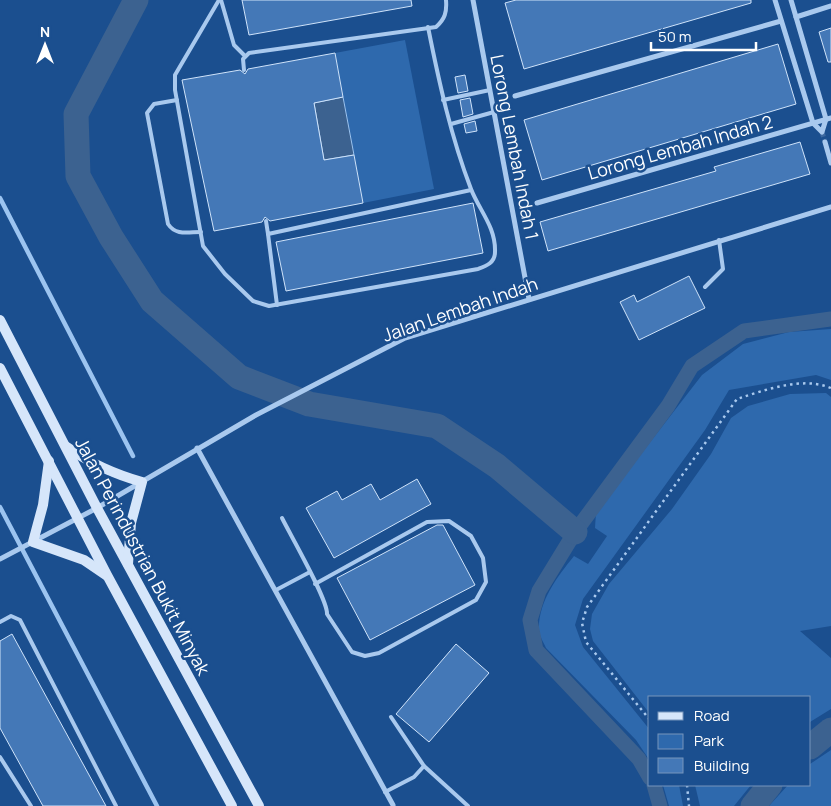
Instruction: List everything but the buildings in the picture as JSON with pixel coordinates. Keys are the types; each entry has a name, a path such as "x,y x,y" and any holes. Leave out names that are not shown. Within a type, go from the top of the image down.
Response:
{"main road":[{"name":"Jalan Perindustrian Bukit Minyak","path":"0,320 97,508 259,806"},
{"path":"0,368 107,575 232,806"},
{"path":"66,446 89,463 106,471 142,482 131,523 128,566"},
{"path":"49,461 43,505 25,546 84,560 107,575"}],"street":[{"name":"Lorong Lembah Indah 1","path":"473,0 529,299"},
{"path":"775,0 813,123 822,132 828,119 791,0"},
{"path":"796,17 831,6"},
{"path":"515,96 781,21"},
{"name":"Lorong Lembah Indah 2","path":"537,203 828,119"},
{"path":"825,142 831,163"},
{"name":"Jalan Lembah Indah","path":"0,559 97,508 256,415 405,338 831,207"},
{"path":"197,448 393,805"}],"lane":[{"path":"220,0 234,45 245,56 244,70"},
{"path":"220,0 175,75 177,100 203,246 224,274 253,301 269,306 478,269 490,264 496,254 487,218 471,190 443,100 428,28"},
{"path":"245,56 249,53 436,27 442,22 446,13 446,0"},
{"path":"443,100 490,90"},
{"path":"177,100 154,104 147,113 168,224 172,230 178,233 201,232"},
{"path":"451,124 494,112"},
{"path":"268,234 471,190"},
{"path":"266,221 277,305"},
{"path":"705,287 723,269 719,240"},
{"path":"282,518 315,584 328,608 327,614 352,652 365,656 379,653 476,600 486,582 483,558 470,536 449,521 427,522 315,584"},
{"path":"276,590 310,572"},
{"path":"0,622 11,616 20,620 116,806"},
{"path":"391,717 424,766 468,806"},
{"path":"0,756 31,806"},
{"path":"385,792 414,777 424,766"}],"path":[{"path":"648,718 586,642 582,623 588,607 737,399 778,387 821,384 831,388"},
{"path":"687,786 689,806"}],"green space":[{"path":"405,40 434,189 363,203 335,53"},
{"path":"831,329 831,380 816,375 729,390 705,430 583,599 575,625 583,647 648,728 648,758 636,740 546,648 539,630 545,600 555,581 574,556 588,564 607,536 595,528 596,512 702,375 743,344 789,332"},
{"path":"826,393 831,397 831,626 800,631 831,658 831,709 811,721 811,696 648,696 648,711 593,641 590,629 592,614 609,584 672,509 711,454 731,418 748,406 790,394"},
{"path":"831,750 831,806 769,806 787,786 811,786 811,763"},
{"path":"663,786 679,786 683,806 669,806"},
{"path":"695,786 750,786 734,806 700,806"}],"shaded area":[{"path":"343,97 354,155 324,160 314,103"}],"waterway":[{"path":"136,0 76,114 78,176 111,237 152,301 239,377 309,404 437,426 497,466 575,532"},
{"path":"0,198 133,456"},
{"path":"648,775 639,759 536,650 530,620 539,591 575,532 668,406 692,366 744,331 831,319"},
{"path":"0,507 157,806"},
{"path":"811,746 831,730"},
{"path":"654,786 660,806"},
{"path":"753,806 769,786"}],"tunnel":[{"path":"822,132 825,142"}]}
